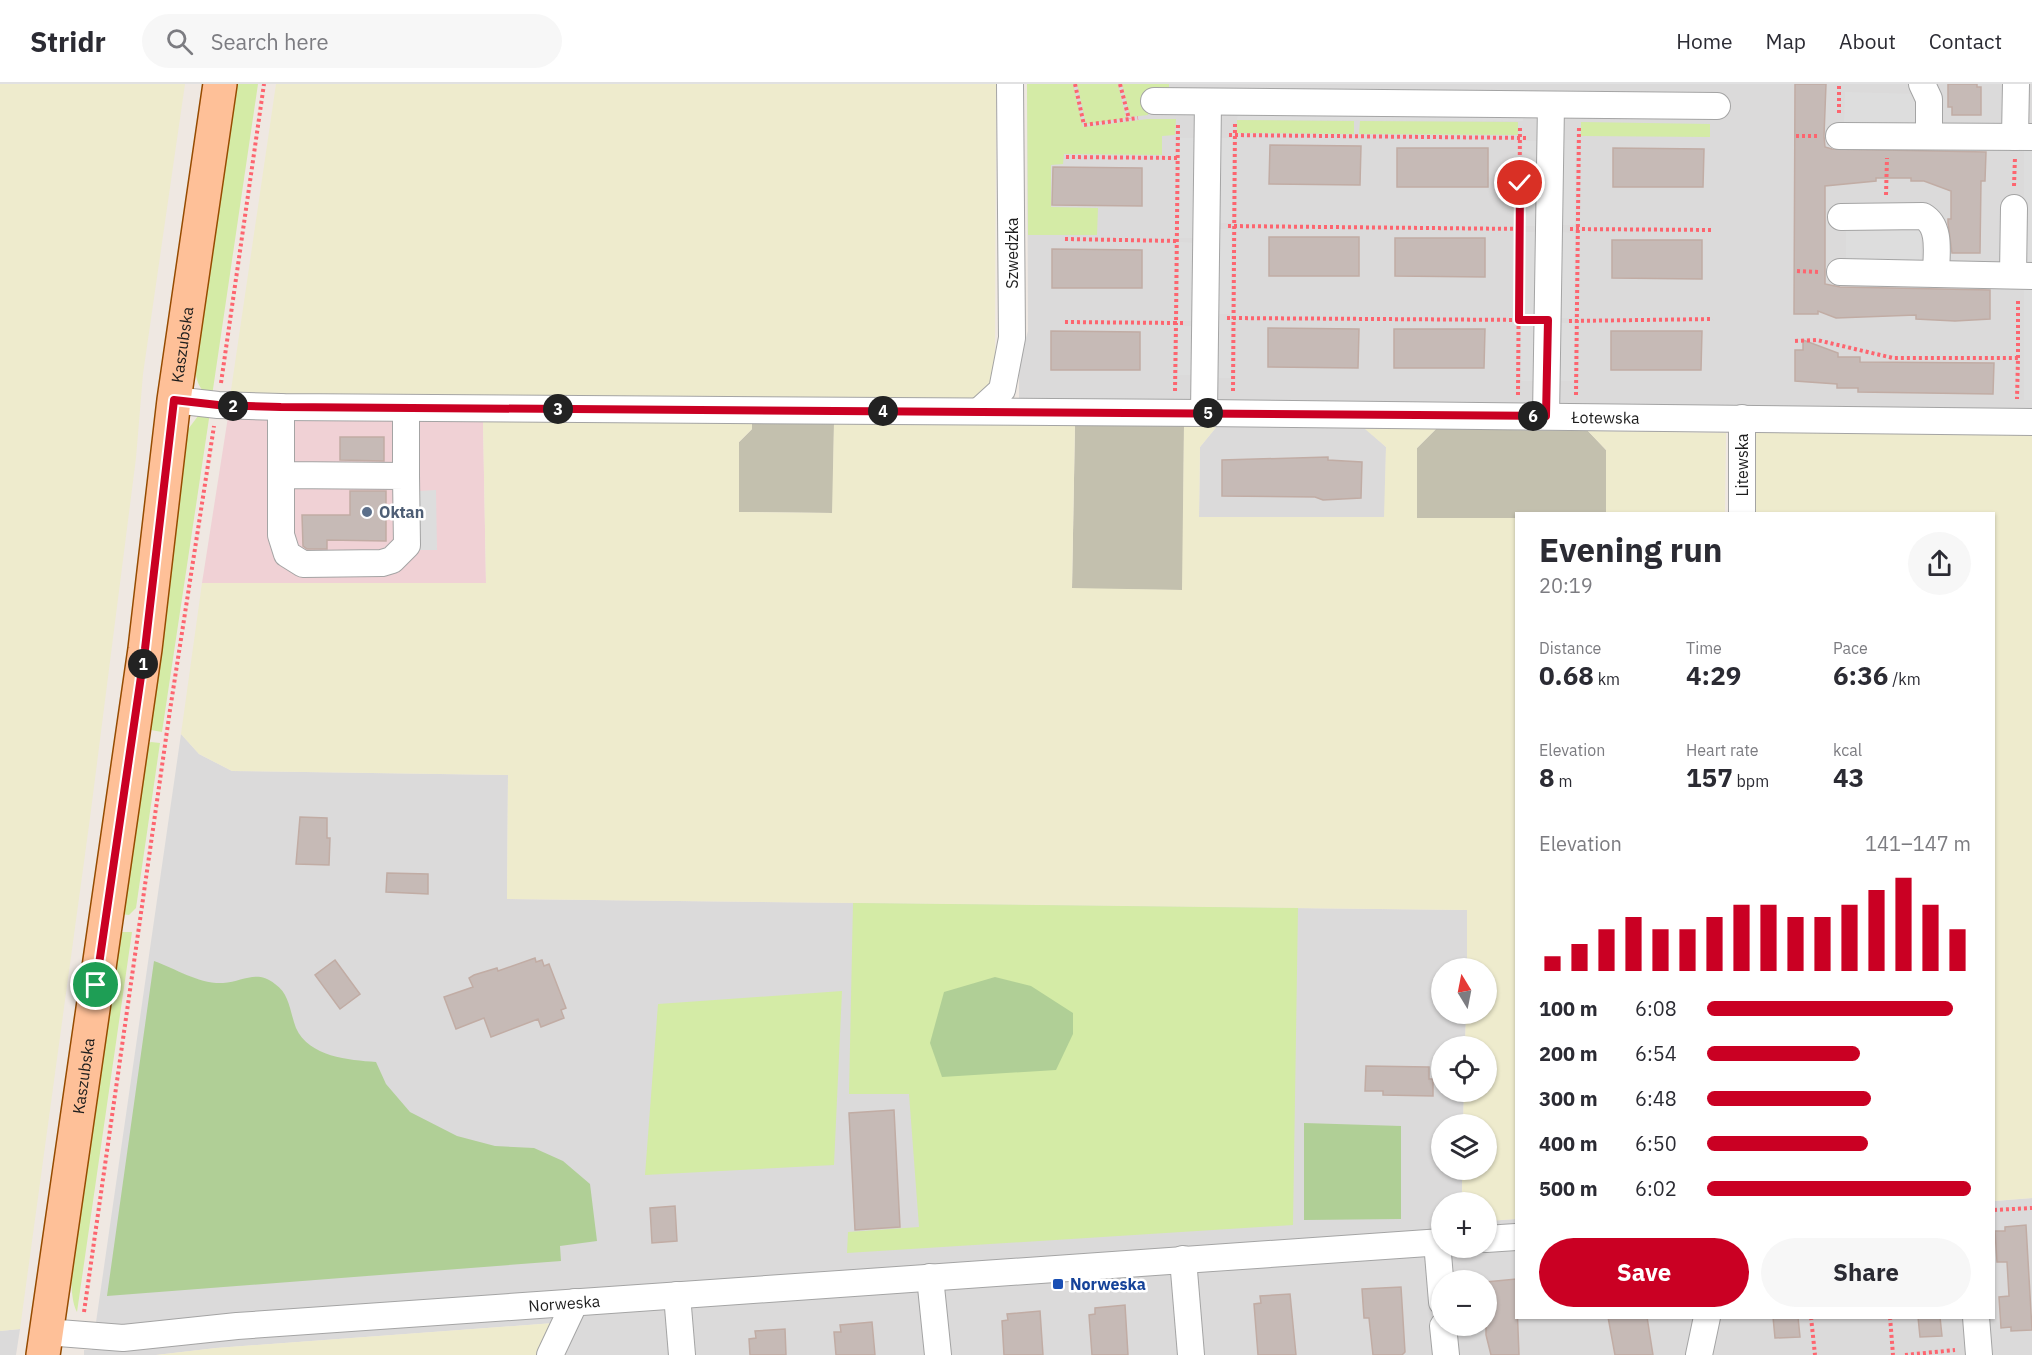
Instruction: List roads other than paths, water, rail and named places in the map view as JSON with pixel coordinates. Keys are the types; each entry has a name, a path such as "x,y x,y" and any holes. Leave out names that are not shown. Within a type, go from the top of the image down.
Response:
{"main road":[{"name":"Kaszubska","path":"45,1344 147,638 174,400 220,84"}],"street":[{"name":"Szwedzka","path":"979,411 1002,390 1012,338 1010,84"},
{"path":"1922,84 1929,99 1929,136"},
{"path":"1839,136 2024,137 2016,84"},
{"path":"1166,101 1717,106"},
{"path":"1204,413 1208,102"},
{"path":"1546,416 1551,105"},
{"path":"1840,272 2021,276 2014,208"},
{"path":"1841,217 1923,216 1929,219 1935,235 1936,274"},
{"name":"Łotewska","path":"174,400 218,405 281,407 979,411 2032,422"},
{"path":"281,407 283,546 292,560 303,564 382,563 400,554 407,545 406,408"},
{"name":"Litewska","path":"1742,418 1742,512"},
{"path":"281,475 406,476"},
{"path":"1497,1239 1515,1238"},
{"name":"Norweska","path":"45,1344 80,1335 123,1338 237,1326 1431,1243"},
{"path":"1183,1259 1191,1355"},
{"path":"930,1277 938,1355"},
{"path":"677,1295 682,1355"},
{"path":"550,1355 574,1302"},
{"path":"1699,1355 1707,1319"},
{"path":"1976,1319 1979,1352"},
{"path":"1444,1336 1446,1355"}],"place":[{"name":"Oktan","path":"367,512"},
{"name":"Norweska","path":"1058,1284"}]}
